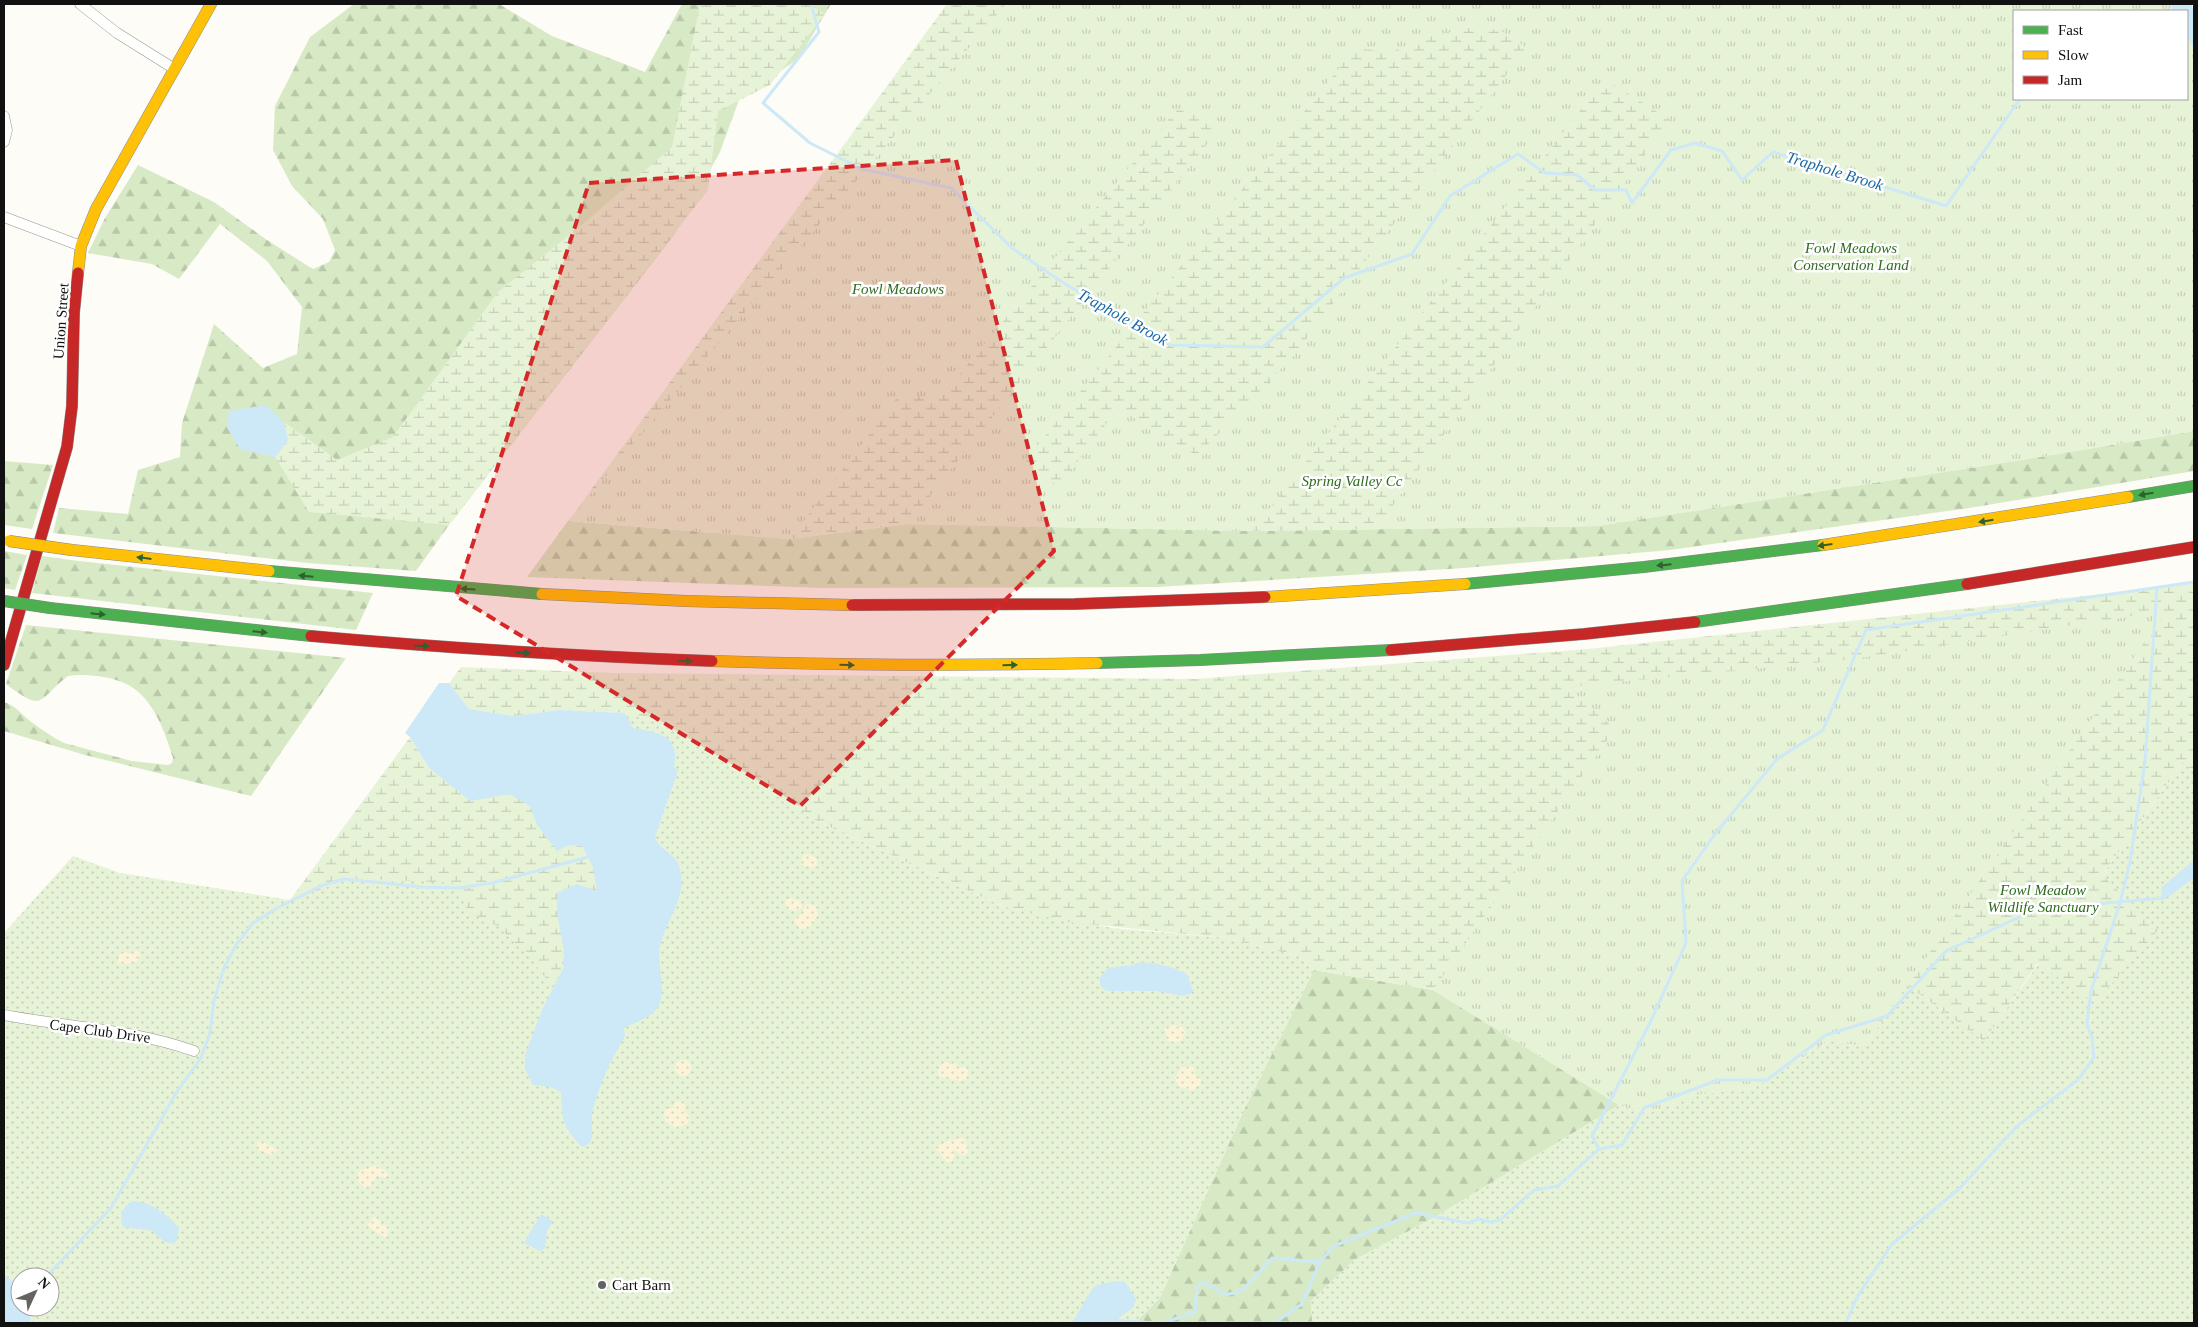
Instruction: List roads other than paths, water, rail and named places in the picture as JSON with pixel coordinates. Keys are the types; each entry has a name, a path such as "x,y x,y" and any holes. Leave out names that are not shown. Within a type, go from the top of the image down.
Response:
{"main road":[{"name":"Union Street","path":"4,665 67,447 72,406 74,313 81,246 96,209 173,68 211,4"},
{"path":"6,541 72,550 325,577 577,596 849,605 1093,604 1374,591 1662,565 1940,528 2194,486"},
{"path":"4,601 50,608 312,637 565,656 811,665 1092,664 1366,652 1591,633 1853,602 2194,547"}],"street":[{"path":"80,4 117,33 173,68"},
{"path":"4,116 7,130 4,142"},
{"path":"4,217 81,246"},
{"name":"Cape Club Drive","path":"4,1015 51,1024 77,1025 134,1034 194,1051"}],"water":[{"path":"2169,4 2191,4 2194,10 2194,49 2188,38 2188,10 2172,10"},
{"path":"266,405 284,422 288,440 275,457 240,449 227,427 229,411"},
{"path":"439,683 449,683 469,709 514,716 559,710 625,713 633,728 666,737 671,741 674,748 674,767 678,771 655,837 660,845 677,862 681,877 679,898 660,947 661,999 653,1013 624,1028 625,1036 610,1063 597,1095 592,1113 592,1138 589,1144 582,1147 570,1133 564,1122 561,1092 551,1087 533,1085 525,1069 525,1055 542,1010 563,969 564,951 557,913 557,893 577,884 597,891 593,867 582,846 569,845 557,851 537,825 530,806 509,794 470,801 429,768 410,737 405,733"},
{"path":"2194,860 2194,878 2161,902 2162,887"},
{"path":"1137,963 1163,965 1187,974 1193,991 1183,996 1156,991 1107,991 1101,987 1099,979 1108,968"},
{"path":"133,1201 153,1207 170,1218 179,1228 177,1240 173,1244 165,1242 150,1230 123,1227 122,1212"},
{"path":"541,1214 553,1221 547,1231 545,1248 540,1251 524,1243"},
{"path":"4,1276 10,1280 10,1317 30,1317 30,1323 4,1323"},
{"path":"1117,1281 1126,1283 1136,1299 1133,1308 1111,1323 1072,1323 1092,1289 1097,1285"}],"waterway":[{"name":"Traphole Brook","path":"811,4 819,32 763,103 810,143 862,169 951,188 1012,248 1062,282 1170,345 1263,347 1344,278 1412,254 1450,196 1518,154 1545,173 1577,175 1595,190 1626,190 1632,203 1671,150 1695,143 1722,151 1742,180 1773,152 1946,206 2019,100"},
{"path":"1599,1149 1592,1136 1648,1027 1686,943 1682,881 1715,834 1777,759 1823,730 1866,630 2194,582"},
{"path":"1846,1323 1857,1297 1892,1244 1959,1189 2017,1126 2079,1079 2094,1057 2092,1037 2087,1024 2091,991 2120,903 2130,862 2145,762 2157,588"},
{"path":"55,1267 111,1208 176,1093 201,1058 210,1033 214,1001 224,968 236,945 253,923 279,907 321,886 344,879 422,887 459,888 492,883 588,857"},
{"path":"1163,1323 1195,1312 1197,1287 1204,1282 1225,1295 1242,1291 1272,1258 1320,1262 1334,1246 1416,1213 1468,1223 1479,1219 1490,1222 1500,1220 1534,1190 1558,1186 1599,1149 1622,1145 1644,1108 1718,1080 1767,1080 1826,1035 1887,1016 1946,951 2037,909 2163,898"},
{"path":"1274,1323 1302,1304 1320,1262"},
{"path":"1110,1320 1156,1323"}],"place":[{"name":"Cart Barn","path":"602,1285"}],"park label":[{"name":"Fowl Meadows Conservation Land","path":"1851,256"},
{"name":"Fowl Meadows","path":"898,289"},
{"name":"Spring Valley Cc","path":"1352,481"},
{"name":"Fowl Meadow Wildlife Sanctuary","path":"2043,898"}]}
